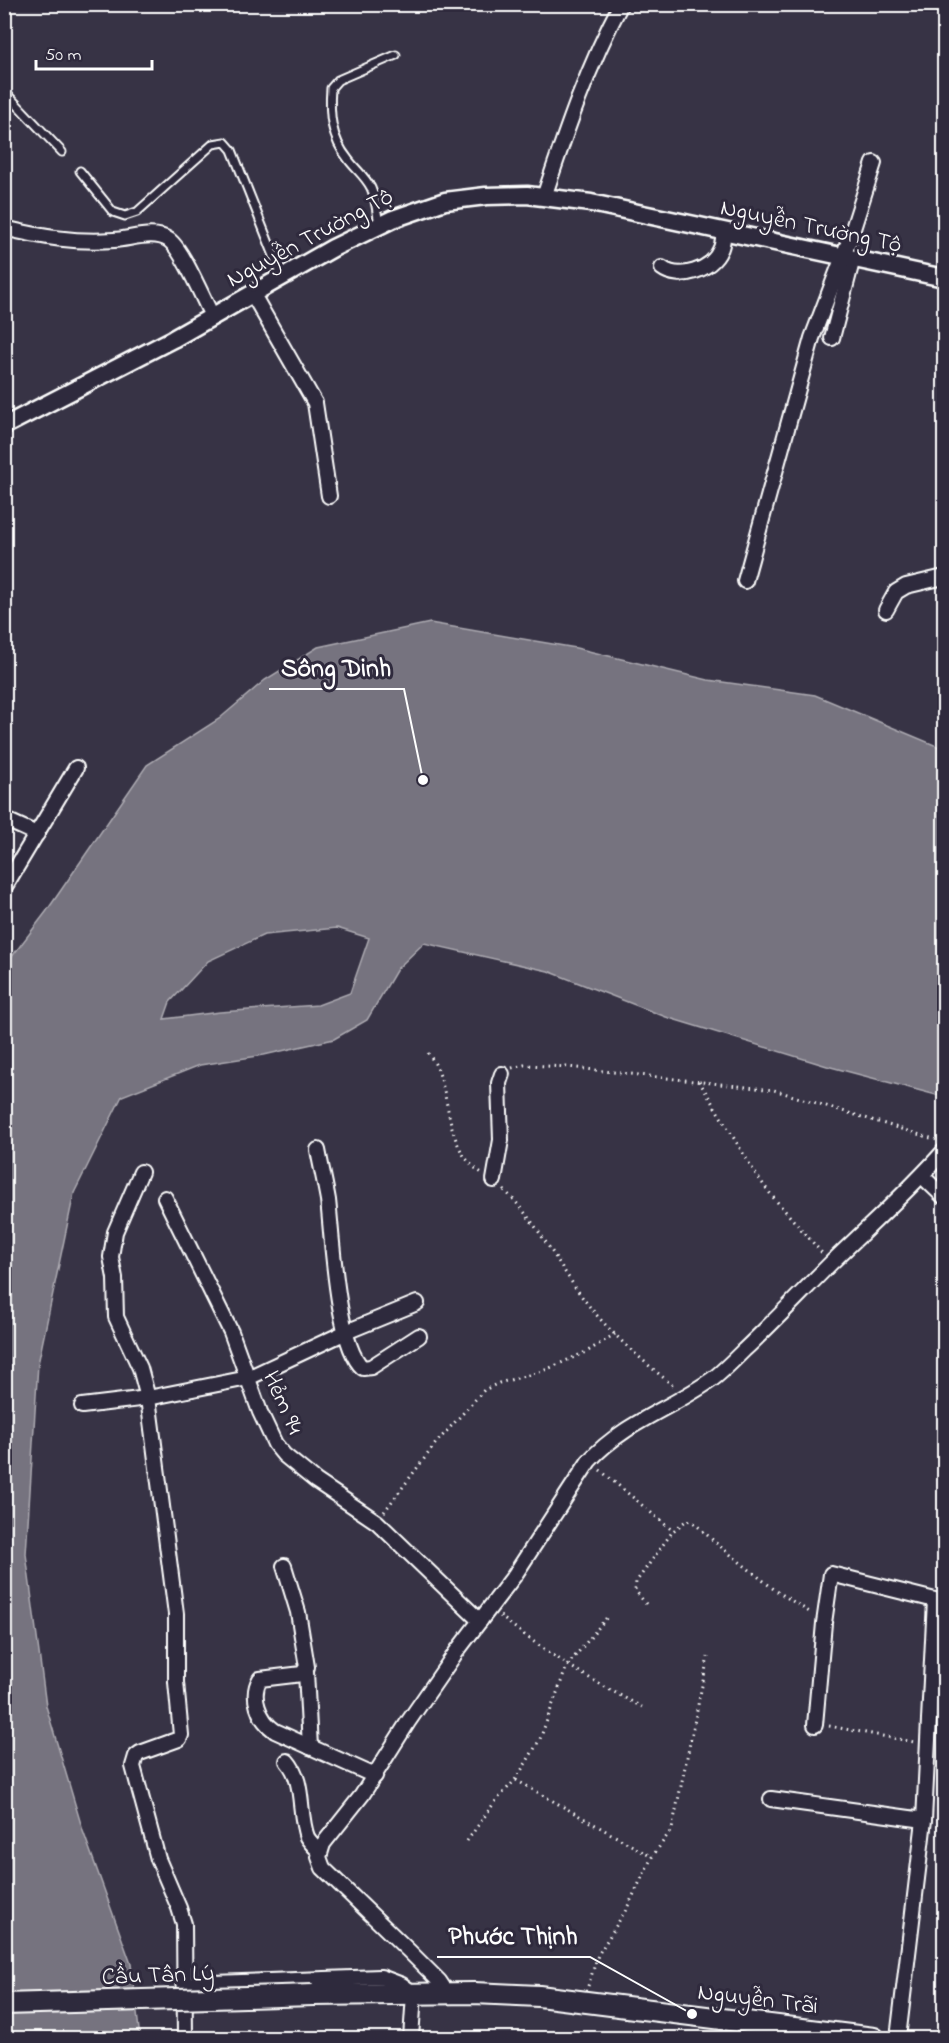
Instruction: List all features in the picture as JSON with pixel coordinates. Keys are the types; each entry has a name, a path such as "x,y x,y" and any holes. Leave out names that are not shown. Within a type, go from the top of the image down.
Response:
{"main road":[{"name":"Nguyễn Trãi","path":"313,1995 447,1993 539,1996 874,2038"},
{"name":"Cầu Tân Lý","path":"4,2004 313,1995"}],"street":[{"path":"544,197 582,89 602,41 621,4"},
{"path":"832,338 848,257 874,163"},
{"name":"Nguyễn Trường Tộ","path":"4,426 112,372 282,276 379,225 411,211 445,201 486,196 526,195 617,208 945,278"},
{"path":"4,228 38,236 78,241 152,236 166,239 173,244 182,258 212,316"},
{"path":"662,268 668,273 683,275 705,266 716,258 721,249 724,231"},
{"path":"745,582 812,338 848,257"},
{"path":"252,293 315,403 329,496"},
{"path":"886,610 896,592 906,586 945,577"},
{"path":"4,888 76,768"},
{"path":"4,819 37,834"},
{"path":"494,1180 501,1140 499,1083 502,1074"},
{"path":"318,1150 346,1332 356,1359 361,1366 367,1369 419,1336"},
{"path":"447,1993 439,1980 323,1868 320,1864 320,1852 323,1844 362,1795 408,1722 514,1576 589,1461 625,1430 715,1377 769,1327 945,1151"},
{"path":"141,1173 116,1232 111,1257 115,1278 116,1317 140,1368 148,1398 176,1614 176,1682 181,1735 179,1739 140,1753 136,1756 133,1766 158,1859 183,1917 185,2038"},
{"path":"922,1176 945,1197"},
{"name":"Hẻm 94","path":"165,1198 231,1332 267,1427 284,1455 316,1481 377,1522 480,1621"},
{"path":"82,1406 148,1398 248,1378 417,1302"},
{"path":"284,1566 307,1661 310,1747"},
{"path":"815,1725 831,1574 935,1600 924,1820 898,2038"},
{"path":"306,1672 296,1676 262,1677 258,1681 256,1695 259,1712 269,1727 375,1776"},
{"path":"287,1761 296,1778 308,1839 320,1852"},
{"path":"771,1799 924,1820"},
{"path":"185,1984 381,1977 402,1985 414,1994 411,2038"}],"lane":[{"path":"379,225 372,190 362,174 347,159 335,138 330,117 331,88 338,80 396,55"},
{"path":"4,91 62,152"},
{"path":"80,171 113,212 125,216 137,212 213,144 225,142 232,150 282,276"}],"path":[{"path":"428,1053 438,1070 460,1152 472,1167 494,1180 525,1213 583,1299 615,1334 686,1396"},
{"path":"502,1074 517,1066 537,1065 774,1090 945,1143"},
{"path":"698,1081 757,1176 831,1263"},
{"path":"377,1522 436,1443 484,1390 499,1383 543,1371 588,1351 615,1334"},
{"path":"589,1461 673,1531"},
{"path":"646,1604 635,1590 636,1582 673,1531 687,1520 693,1522 776,1590 824,1623"},
{"path":"490,1607 532,1642 567,1666 642,1707"},
{"path":"466,1841 494,1803 515,1780 540,1739 567,1666 608,1616"},
{"path":"585,2002 589,1979 598,1955 627,1908 652,1857 672,1829 708,1657"},
{"path":"815,1725 841,1727 928,1745"},
{"path":"515,1780 652,1857"}],"shaded area":[{"path":"430,623 576,648 708,680 815,695 944,749 944,1097 827,1066 666,1017 548,971 424,943 397,969 367,1020 334,1039 264,1055 200,1065 122,1096 74,1193 38,1364 26,1554 46,1706 83,1831 131,1964 140,2038 5,2038 4,967 46,912 147,765 219,719 265,680 318,647","holes":["337,928 369,938 350,993 318,1005 220,1012 164,1019 170,1002 208,961 264,935"]}],"place":[{"name":"Sông Dinh","path":"423,780"},
{"name":"Phước Thịnh","path":"692,2014"}]}
